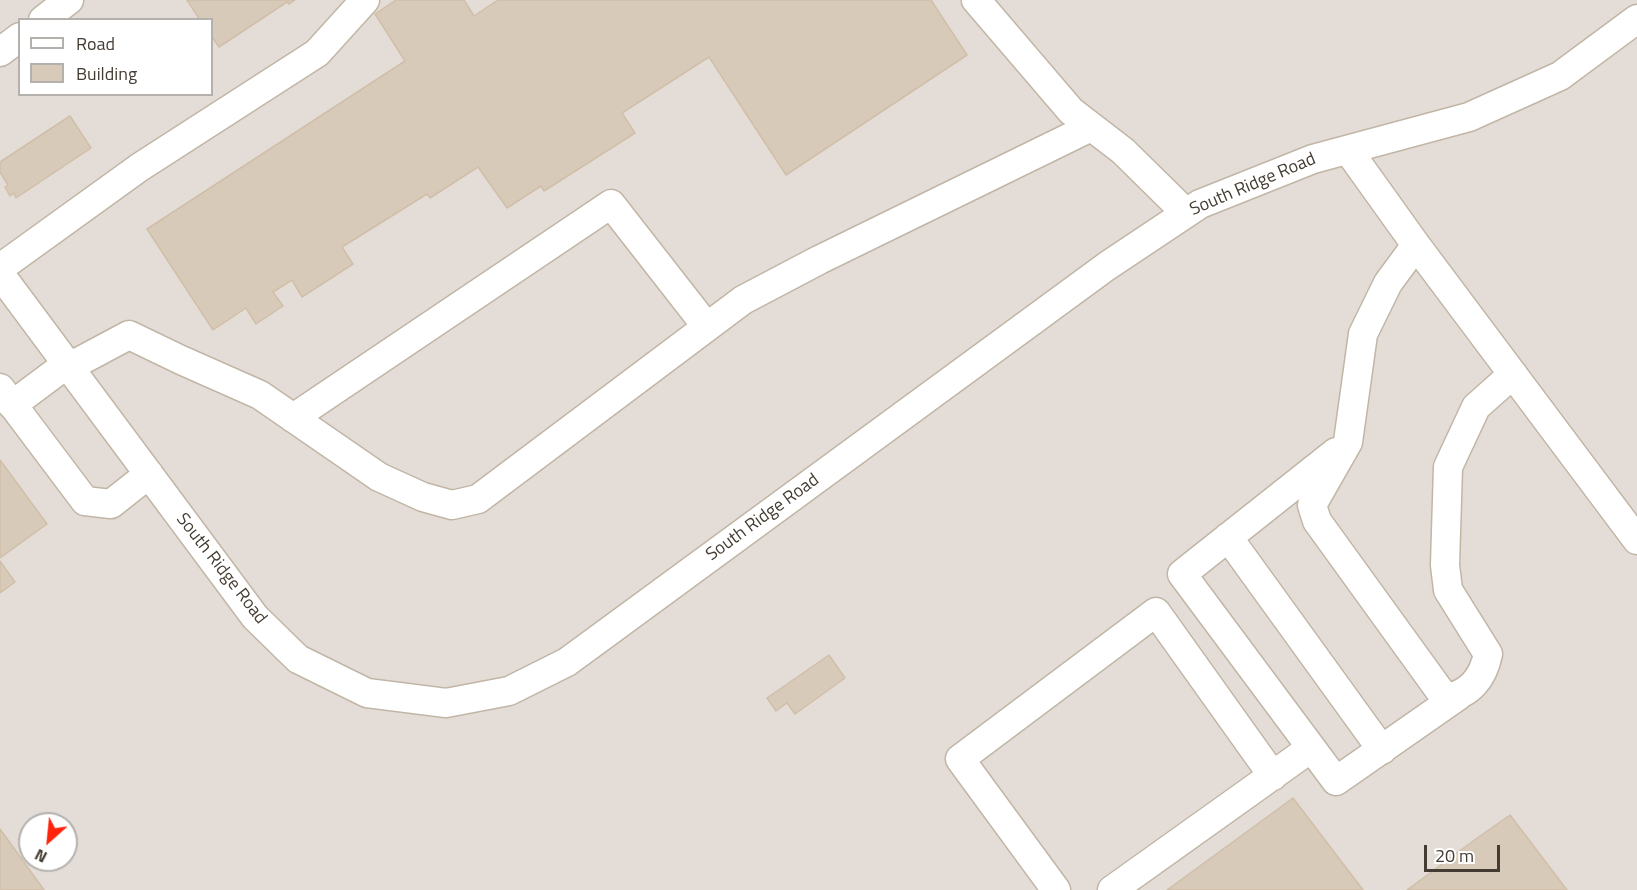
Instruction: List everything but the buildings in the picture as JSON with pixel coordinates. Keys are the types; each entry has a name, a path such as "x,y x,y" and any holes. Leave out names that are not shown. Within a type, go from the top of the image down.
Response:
{"street":[{"path":"0,268 140,167 317,54 365,0"},
{"path":"976,0 1071,111 1123,151 1186,213"},
{"name":"South Ridge Road","path":"0,274 255,617 298,659 367,693 446,703 509,691 567,662 1107,266 1200,204 1313,159 1469,117 1560,76 1637,19"},
{"path":"0,52 18,39"},
{"path":"149,474 111,504 86,501 6,397 129,335 260,395 379,477 423,497 452,505 478,499 743,300 819,260 1091,127"},
{"path":"1348,150 1416,245 1637,540"},
{"path":"293,418 611,204 707,327"},
{"path":"1416,245 1388,283 1363,334 1348,442 1312,505 1317,521 1445,698 1458,696"},
{"path":"1348,442 1182,574 1336,781 1477,682 1485,669 1488,654 1448,590 1445,566 1448,466 1476,407 1513,374"},
{"path":"1228,537 1382,750"},
{"path":"1056,890 960,759 1156,612 1274,776"},
{"path":"1112,890 1311,748"}],"shaded area":[{"path":"0,0 1637,0 1637,890 0,890"}]}
